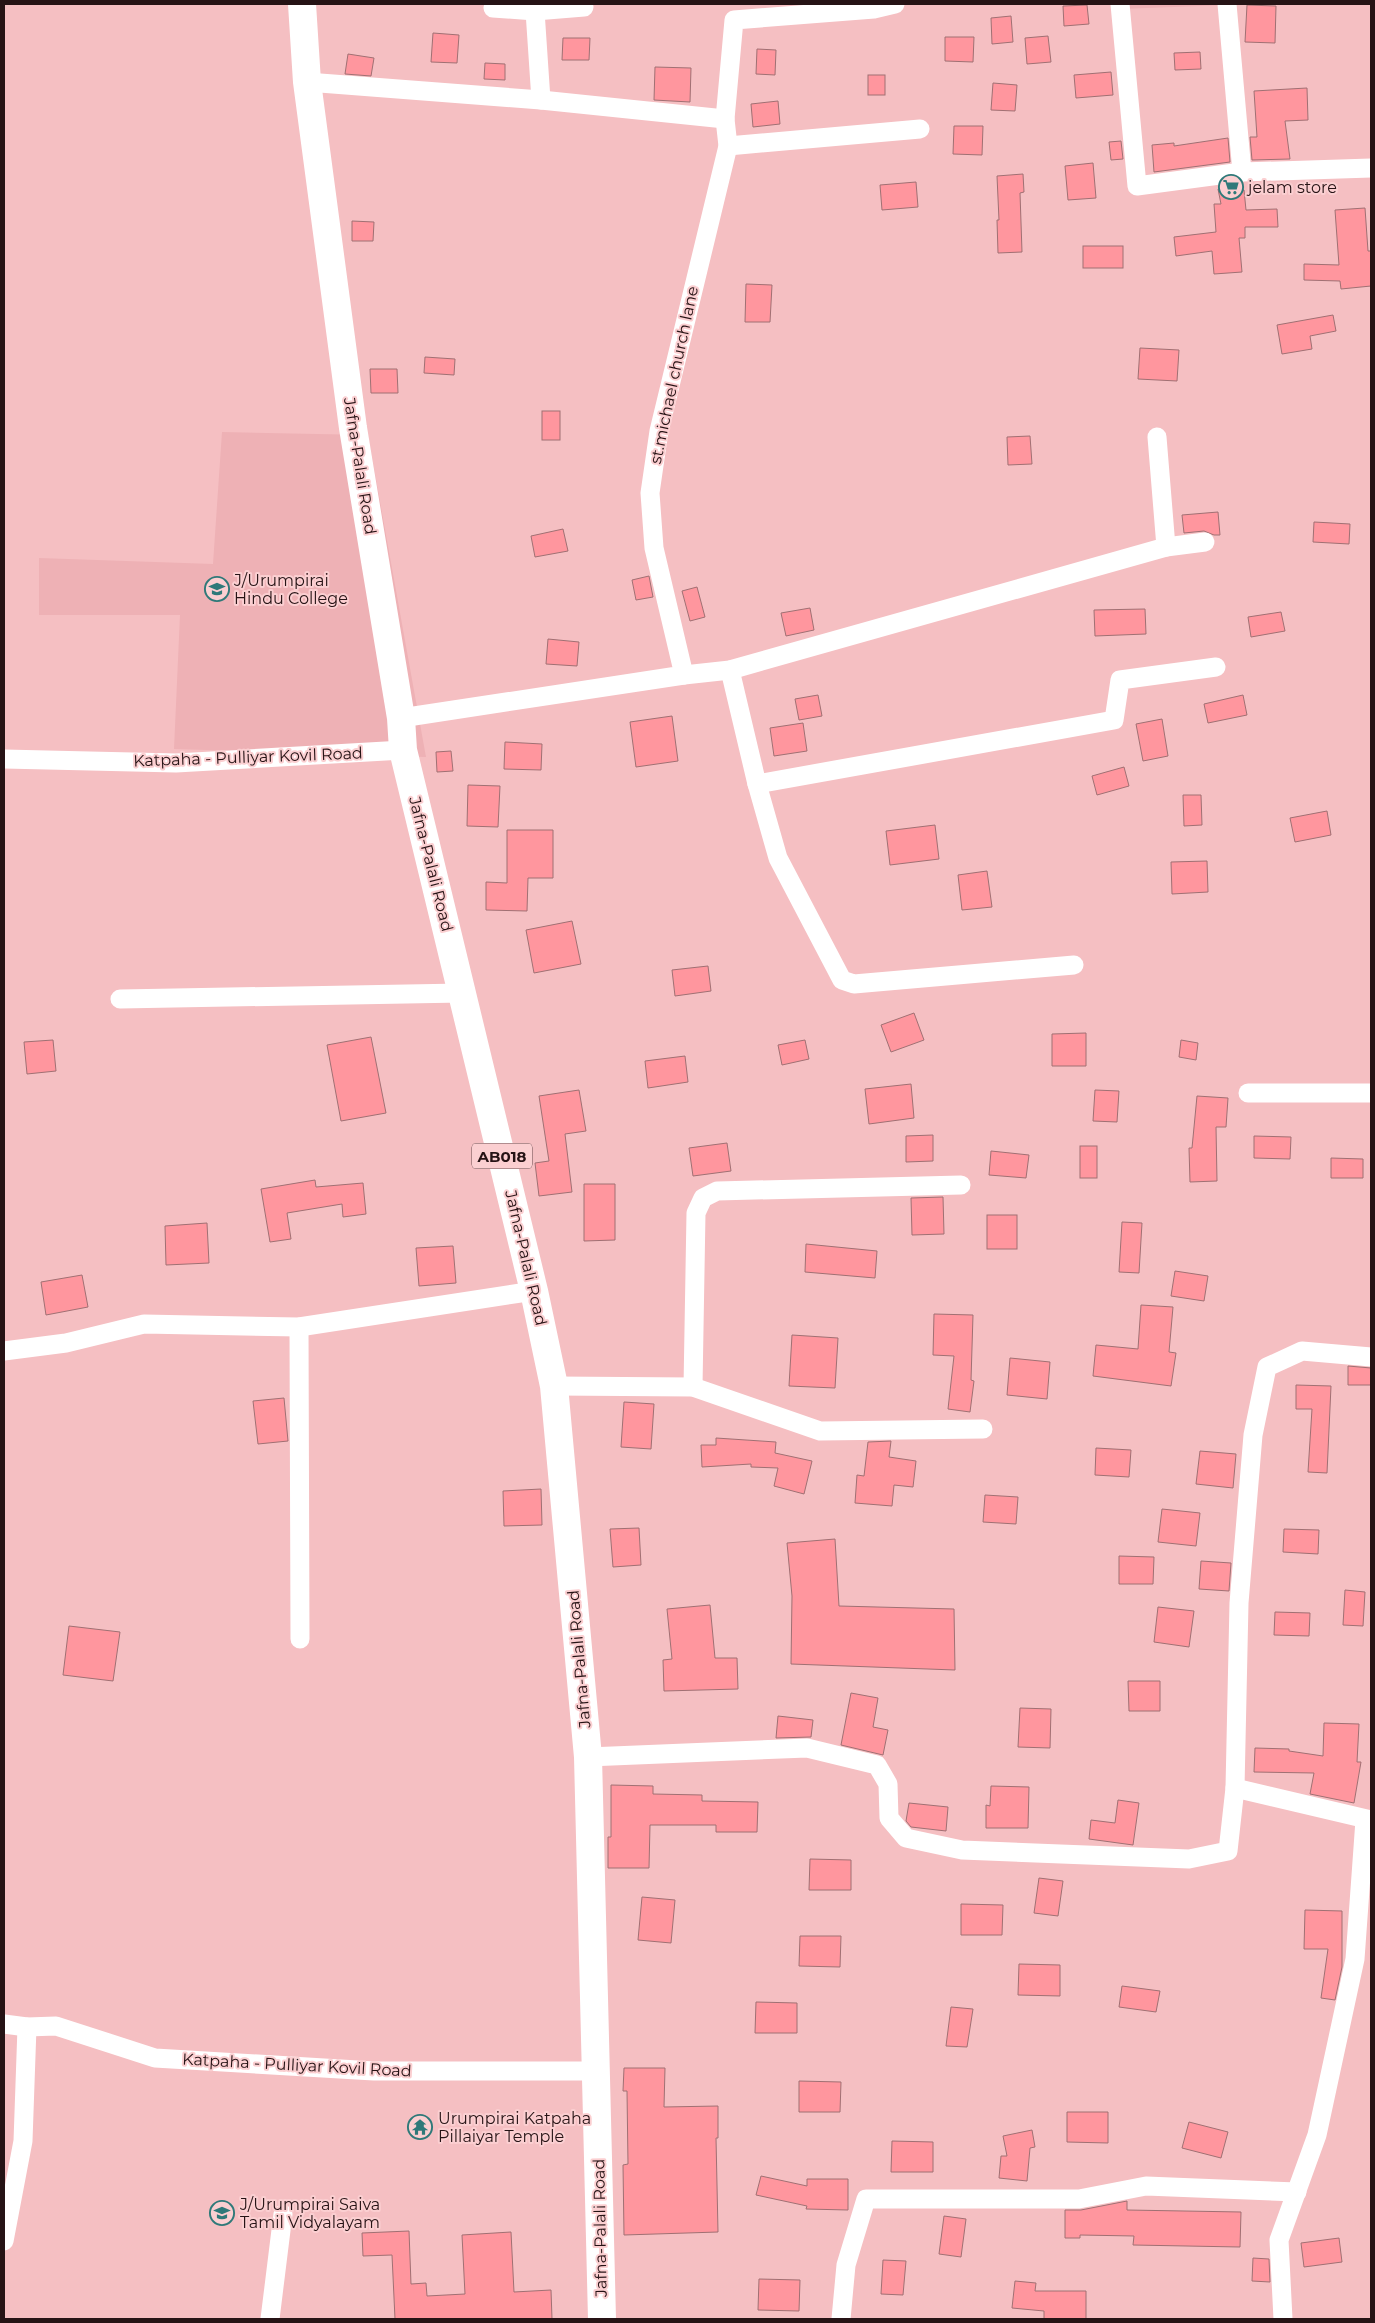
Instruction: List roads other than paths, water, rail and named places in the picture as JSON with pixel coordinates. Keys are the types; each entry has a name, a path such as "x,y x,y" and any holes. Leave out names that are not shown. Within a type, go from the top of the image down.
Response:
{"main road":[{"name":"Jafna-Palali Road","path":"302,4 307,82 353,428 401,718 403,750 534,1291 554,1386 588,1757 602,2319"}],"street":[{"name":"st.michael church lane","path":"684,675 654,548 650,493 658,431 728,146 725,119 734,12 874,9 895,4"},
{"path":"1120,4 1137,186 1242,172 1371,168"},
{"path":"1227,4 1242,172"},
{"path":"493,8 535,11 584,7"},
{"path":"535,11 541,100"},
{"path":"307,82 541,100 725,119"},
{"path":"728,146 920,130"},
{"path":"1157,437 1166,547"},
{"path":"401,718 684,675 730,670 1166,547 1206,542"},
{"path":"757,784 1114,720 1120,680 1216,667"},
{"path":"730,670 757,784 778,858 842,980 854,984 1074,965"},
{"name":"Katpaha - Pulliyar Kovil Road","path":"4,759 176,763 403,750"},
{"path":"120,999 462,993"},
{"path":"1248,1093 1371,1093"},
{"path":"693,1387 696,1213 703,1198 717,1191 961,1185"},
{"path":"4,1351 66,1343 144,1324 299,1327 534,1291"},
{"path":"299,1327 300,1639"},
{"path":"588,1757 807,1748 877,1765 888,1784 889,1818 906,1838 962,1850 1189,1860 1228,1851 1235,1788 1239,1603 1253,1434 1267,1367 1302,1351 1371,1357"},
{"path":"554,1386 693,1387 820,1431 983,1428"},
{"path":"1235,1788 1368,1820 1355,1959 1317,2135 1279,2240 1283,2319"},
{"name":"Katpaha - Pulliyar Kovil Road","path":"4,2024 27,2027 56,2026 155,2058 374,2070 596,2071"},
{"path":"4,2241 23,2141 27,2027"},
{"path":"840,2319 846,2265 866,2199 1079,2199 1146,2186 1296,2192"},
{"path":"270,2319 283,2214"}],"place":[{"name":"jelam store","path":"1231,187"},
{"name":"J/Urumpirai Hindu College","path":"217,589"},
{"name":"Urumpirai Katpaha Pillaiyar Temple","path":"420,2127"},
{"name":"J/Urumpirai Saiva Tamil Vidyalayam","path":"222,2213"}]}
